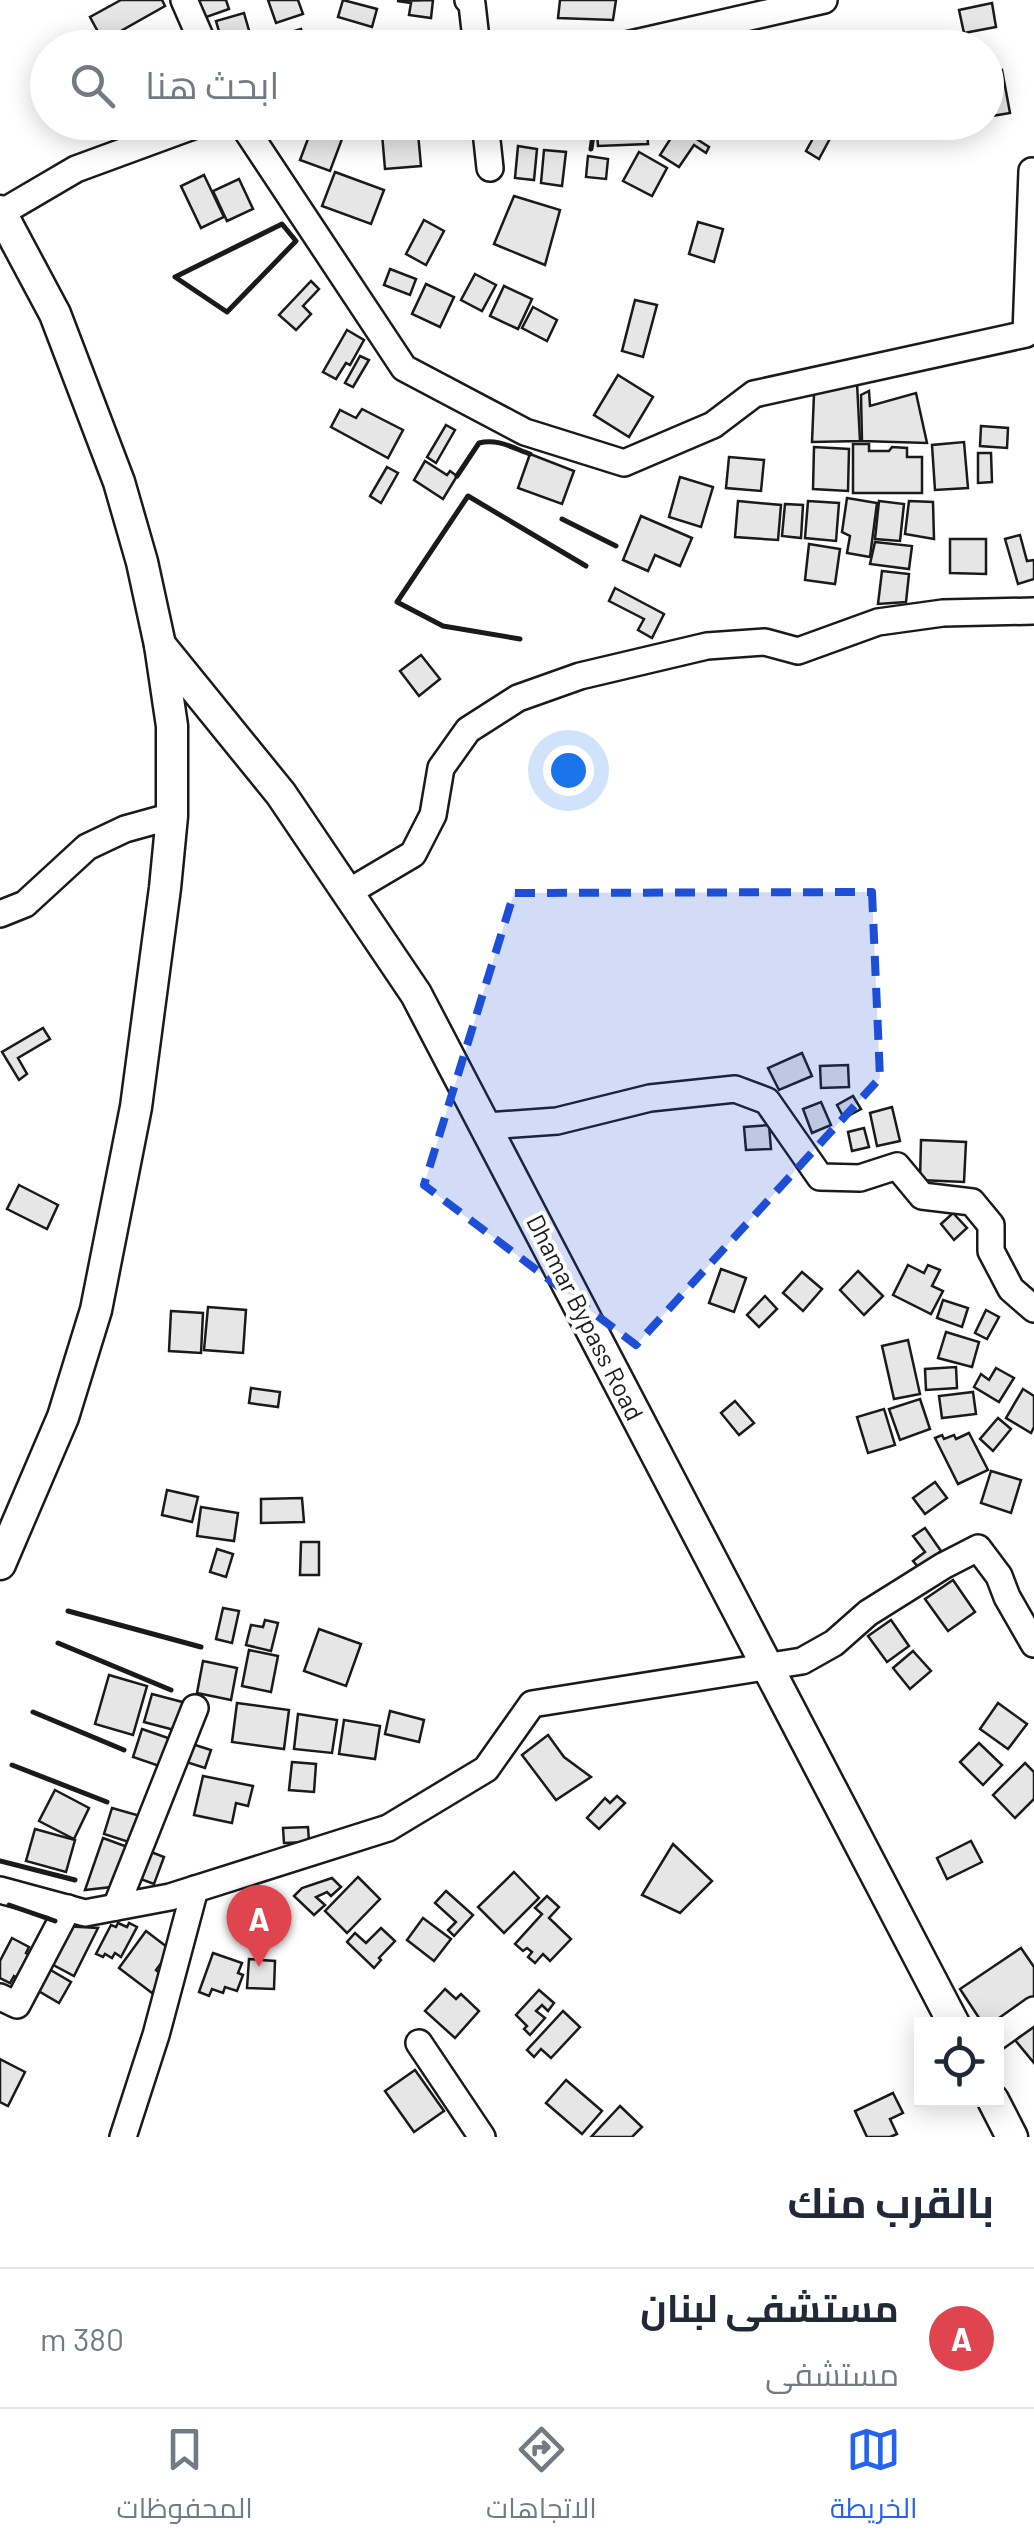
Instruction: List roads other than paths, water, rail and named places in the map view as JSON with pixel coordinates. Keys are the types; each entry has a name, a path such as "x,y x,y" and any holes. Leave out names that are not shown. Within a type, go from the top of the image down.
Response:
{"main road":[{"path":"0,212 55,314 119,482 160,644 172,726 172,816 163,906 136,1106 96,1310 63,1417 8,1525 0,1564"},
{"name":"Dhamar Bypass Road","path":"160,644 281,794 416,994 950,2017"},
{"path":"996,2107 1012,2137"}],"street":[{"path":"184,0 197,30"},
{"path":"468,0 475,30"},
{"path":"679,30 760,7 824,0"},
{"path":"0,212 76,169 155,140"},
{"path":"253,140 404,368 525,432 624,463 713,426 754,394 1026,334 1032,171"},
{"path":"487,140 490,168"},
{"path":"347,893 413,854 433,816 442,768 468,730 518,698 580,676 707,646 765,642 798,651 878,622 943,613 1034,612"},
{"path":"0,914 25,904 87,848 125,829 172,816"},
{"path":"486,1126 556,1121 650,1098 736,1089 766,1101 820,1177 860,1178 897,1166 922,1196 972,1202 991,1225 990,1250 1011,1289 1034,1309"},
{"path":"0,1890 85,1913 195,1890 388,1828 486,1768 532,1704 802,1661 834,1643 868,1614 978,1548 999,1576 1034,1644"},
{"path":"116,1907 196,1708"},
{"path":"123,2137 156,2035 195,1890"},
{"path":"0,1997 16,2004 68,1908"},
{"path":"1004,2031 1034,2010"},
{"path":"418,2043 482,2137"}],"place":[{"name":"مستشفى لبنان","path":"259,1967"}]}
